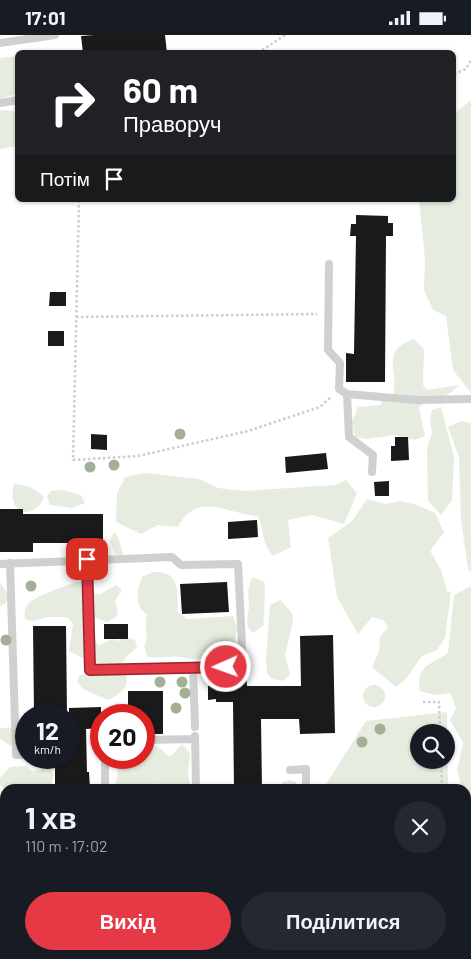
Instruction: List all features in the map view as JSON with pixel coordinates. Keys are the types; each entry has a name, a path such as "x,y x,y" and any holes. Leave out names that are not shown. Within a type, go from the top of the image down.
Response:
{"lane":[{"path":"2,35 0,41 54,35"},
{"path":"0,103 15,100"},
{"path":"329,264 328,350 340,363 339,389 346,394 418,400 471,399"},
{"path":"346,394 349,437 373,455 372,472"},
{"path":"0,563 87,559 172,557 181,565 238,564 243,666 90,670 87,559"},
{"path":"10,563 15,723"},
{"path":"193,668 195,727"},
{"path":"155,739 195,737 196,784"},
{"path":"105,769 105,784"},
{"path":"290,769 306,769 306,784"}],"path":[{"path":"262,50 285,35"},
{"path":"456,73 466,69 471,60"},
{"path":"79,202 73,460 138,456 248,431 320,407 339,389"},
{"path":"76,317 328,313"},
{"path":"423,702 439,702 440,724"},
{"path":"441,769 442,784"}],"shaded area":[{"path":"15,56 15,95 0,99 0,58"},
{"path":"471,100 471,393 453,370 446,316 433,310 424,290 425,259 419,202 456,202 456,112"},
{"path":"0,111 15,112 15,146 0,149"},
{"path":"414,339 424,349 423,385 427,390 459,385 448,394 430,400 419,407 425,436 415,440 395,435 366,439 355,437 352,422 358,407 381,405 383,396 393,395 393,356 403,344"},
{"path":"441,407 454,457 452,500 441,515 428,501 427,449 432,433 430,421 432,410"},
{"path":"461,421 471,423 471,572 468,569 461,520 459,457 448,427"},
{"path":"145,473 199,479 218,488 243,491 335,485 346,480 357,493 344,524 312,515 288,520 291,547 273,556 265,542 258,516 214,507 203,507 194,509 178,527 158,525 141,534 116,522 117,494 125,477"},
{"path":"14,484 23,485 38,492 44,498 39,506 27,512 17,508 12,494"},
{"path":"63,490 81,495 85,503 72,508 50,505 47,497 51,491"},
{"path":"367,499 386,504 400,501 417,505 435,513 444,532 430,551 441,570 447,591 451,592 445,638 437,650 422,656 406,679 396,687 372,667 379,651 380,637 388,627 383,620 372,617 358,634 337,597 328,538 352,521"},
{"path":"114,532 125,556 115,554 110,541"},
{"path":"153,572 169,575 173,579 177,590 178,612 187,619 233,616 237,627 235,640 241,659 235,671 214,669 201,659 148,657 144,647 146,643 147,615 140,606 137,597 142,577"},
{"path":"253,577 264,582 265,590 263,626 253,633 248,627 247,620 249,588"},
{"path":"82,581 91,591 99,595 116,585 122,590 115,601 118,611 116,617 107,622 93,617 95,639 98,646 112,639 118,641 126,637 135,640 137,647 125,658 122,665 127,677 123,690 108,700 83,689 77,681 80,675 93,673 91,662 69,651 73,624 67,617 47,617 34,621 25,619 24,613 28,604 38,597"},
{"path":"0,582 8,595 6,603 0,606"},
{"path":"471,586 471,784 461,784 457,770 463,743 455,729 455,724 452,724 450,720 456,708 450,693 436,695 420,691 419,682 422,671 448,653 454,595"},
{"path":"280,600 292,613 293,621 285,655 290,674 284,681 272,679 267,673 266,659 270,605"},
{"path":"370,685 378,685 385,692 385,700 378,707 370,707 363,700 363,692"},
{"path":"447,712 447,724 410,724 410,769 448,769 448,784 326,784 366,721"},
{"path":"15,727 15,746 11,746 0,739 0,728"},
{"path":"182,744 190,753 188,773 190,784 116,784 118,769 155,769 155,746 170,757"},
{"path":"10,767 33,771 50,769 54,774 51,784 0,784 0,778"},
{"path":"290,780 296,782 296,784 282,784"}],"building":[{"path":"165,35 167,50 83,50 81,36"},
{"path":"356,215 388,216 388,223 393,223 393,236 386,236 385,382 346,382 346,353 354,354 356,236 350,236 351,224 356,224"},
{"path":"50,292 66,292 66,306 49,306"},
{"path":"48,331 64,331 64,346 48,346"},
{"path":"91,434 107,435 107,450 91,449"},
{"path":"395,437 408,437 409,460 391,461 391,446 395,446"},
{"path":"326,453 328,469 286,473 285,457"},
{"path":"389,481 389,496 375,496 374,482"},
{"path":"0,509 23,509 23,514 103,514 103,543 33,543 33,552 0,552"},
{"path":"257,520 258,537 228,539 228,522"},
{"path":"227,582 229,612 182,614 180,584"},
{"path":"104,624 128,624 128,639 104,639"},
{"path":"33,626 66,626 67,704 34,704"},
{"path":"333,635 335,733 300,734 299,719 261,719 262,784 234,784 233,702 216,702 216,699 208,700 208,686 232,685 232,677 246,676 247,686 301,686 300,636"},
{"path":"128,691 163,691 163,734 155,734 155,704 128,704"},
{"path":"90,707 90,729 86,729 87,772 89,772 90,784 55,784 55,769 80,769 80,708"}],"route":[{"path":"87,559 90,670 226,667"}]}
